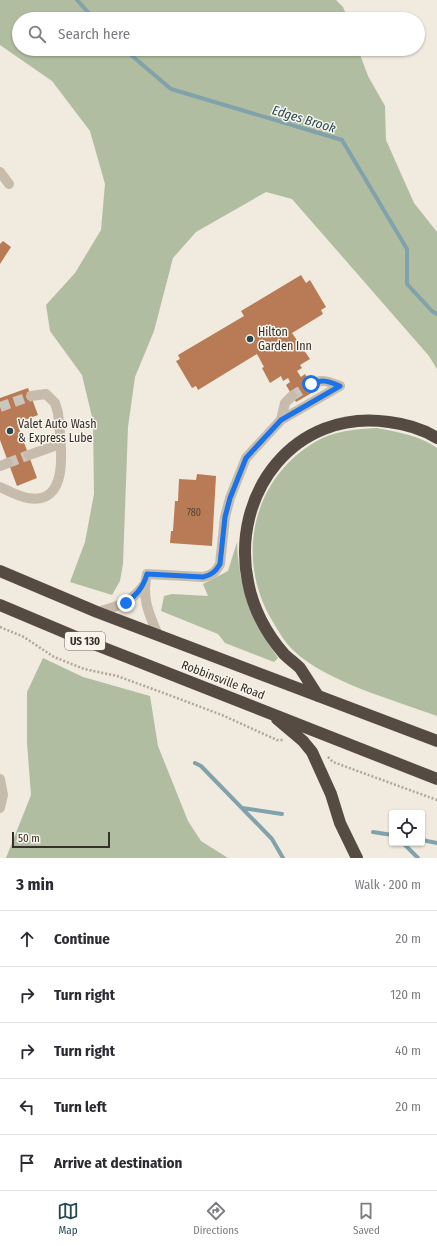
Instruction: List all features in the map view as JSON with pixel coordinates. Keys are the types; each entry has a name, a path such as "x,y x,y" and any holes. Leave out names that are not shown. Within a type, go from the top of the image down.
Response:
{"highway":[{"path":"318,696 299,667 285,654 272,638 260,618 253,601 248,582 244,545 248,514 255,497 263,481 275,464 290,450 323,429 343,423 364,420 381,421 416,428 437,438"},
{"name":"Robbinsville Road","path":"0,571 97,612 437,741"},
{"name":"Robbinsville Road","path":"0,605 76,638 437,779"},
{"path":"270,713 303,741 312,752 331,794 346,838 357,858"}],"lane":[{"path":"0,172 9,184"},
{"path":"97,612 126,603 137,595 144,585 147,574 203,577 216,571 220,564 225,517 230,498 246,458 281,420 340,386 329,381 320,381 311,384"},
{"path":"0,487 27,498 42,498 49,495 61,475 58,413 55,404 46,394 31,396"},
{"path":"281,420 285,403 292,396"},
{"path":"29,455 60,444"},
{"path":"144,585 147,608 158,635"},
{"path":"0,779 3,795 0,808"}],"path":[{"path":"0,627 24,637 54,657 84,669 117,676 222,715 277,740 288,740"},
{"path":"324,754 333,762 437,800"}],"green space":[{"path":"0,0 336,0 343,7 345,12 12,12 12,53 0,45"},
{"path":"16,56 361,56 368,76 385,106 386,140 414,203 437,232 437,369 429,356 292,199 266,192 196,232 173,258 154,331 135,377 128,427 123,564 120,581 112,595 70,582 85,542 94,494 93,421 82,375 50,331 46,305 75,273 101,230 105,184 90,131 52,81"},
{"path":"377,428 415,437 437,448 437,716 342,681 308,662 294,651 285,641 273,622 261,598 255,573 253,548 256,523 264,499 276,477 293,458 322,438 345,431"},
{"path":"237,542 240,575 248,603 260,630 278,658 274,662 225,643 218,634 161,611 164,596 172,594 208,596 203,584 228,571"},
{"path":"43,658 83,677 150,696 158,746 188,821 201,841 228,858 6,858 31,795 27,743 27,692"}],"building":[{"path":"3,241 11,247 0,264 0,244"},
{"name":"Hilton Garden Inn","path":"301,275 306,283 310,280 326,307 321,310 323,314 292,333 310,359 300,365 302,368 297,371 301,377 305,374 315,391 296,402 286,385 290,382 288,378 283,381 281,376 270,383 257,354 198,390 196,386 192,388 176,361 180,359 178,355 244,316 241,311"},
{"name":"Valet Auto Wash & Express Lube","path":"28,388 38,415 17,423 37,478 17,486 0,440 0,398"},
{"path":"197,474 216,476 212,546 170,543 171,531 173,531 175,501 178,501 179,479 196,480"}],"waterway":[{"name":"Edges Brook","path":"77,0 88,12"},
{"name":"Edges Brook","path":"132,56 171,89 342,140 407,249 407,284 432,311 437,314"},
{"path":"195,763 201,766 272,839 283,858"},
{"path":"242,808 282,814"},
{"path":"373,832 389,835"},
{"path":"425,841 437,843"},
{"path":"406,846 418,858"}],"tunnel":[{"path":"292,396 311,384"},
{"path":"0,407 31,396"},
{"path":"8,463 29,455"}],"place":[{"name":"Hilton Garden Inn","path":"250,339"},
{"name":"Valet Auto Wash & Express Lube","path":"10,431"}],"route":[{"path":"126,603 137,595 144,585 147,574 203,577 216,571 220,564 225,517 230,498 246,458 270,430 281,420 340,386 329,381 320,381 311,384"}]}
